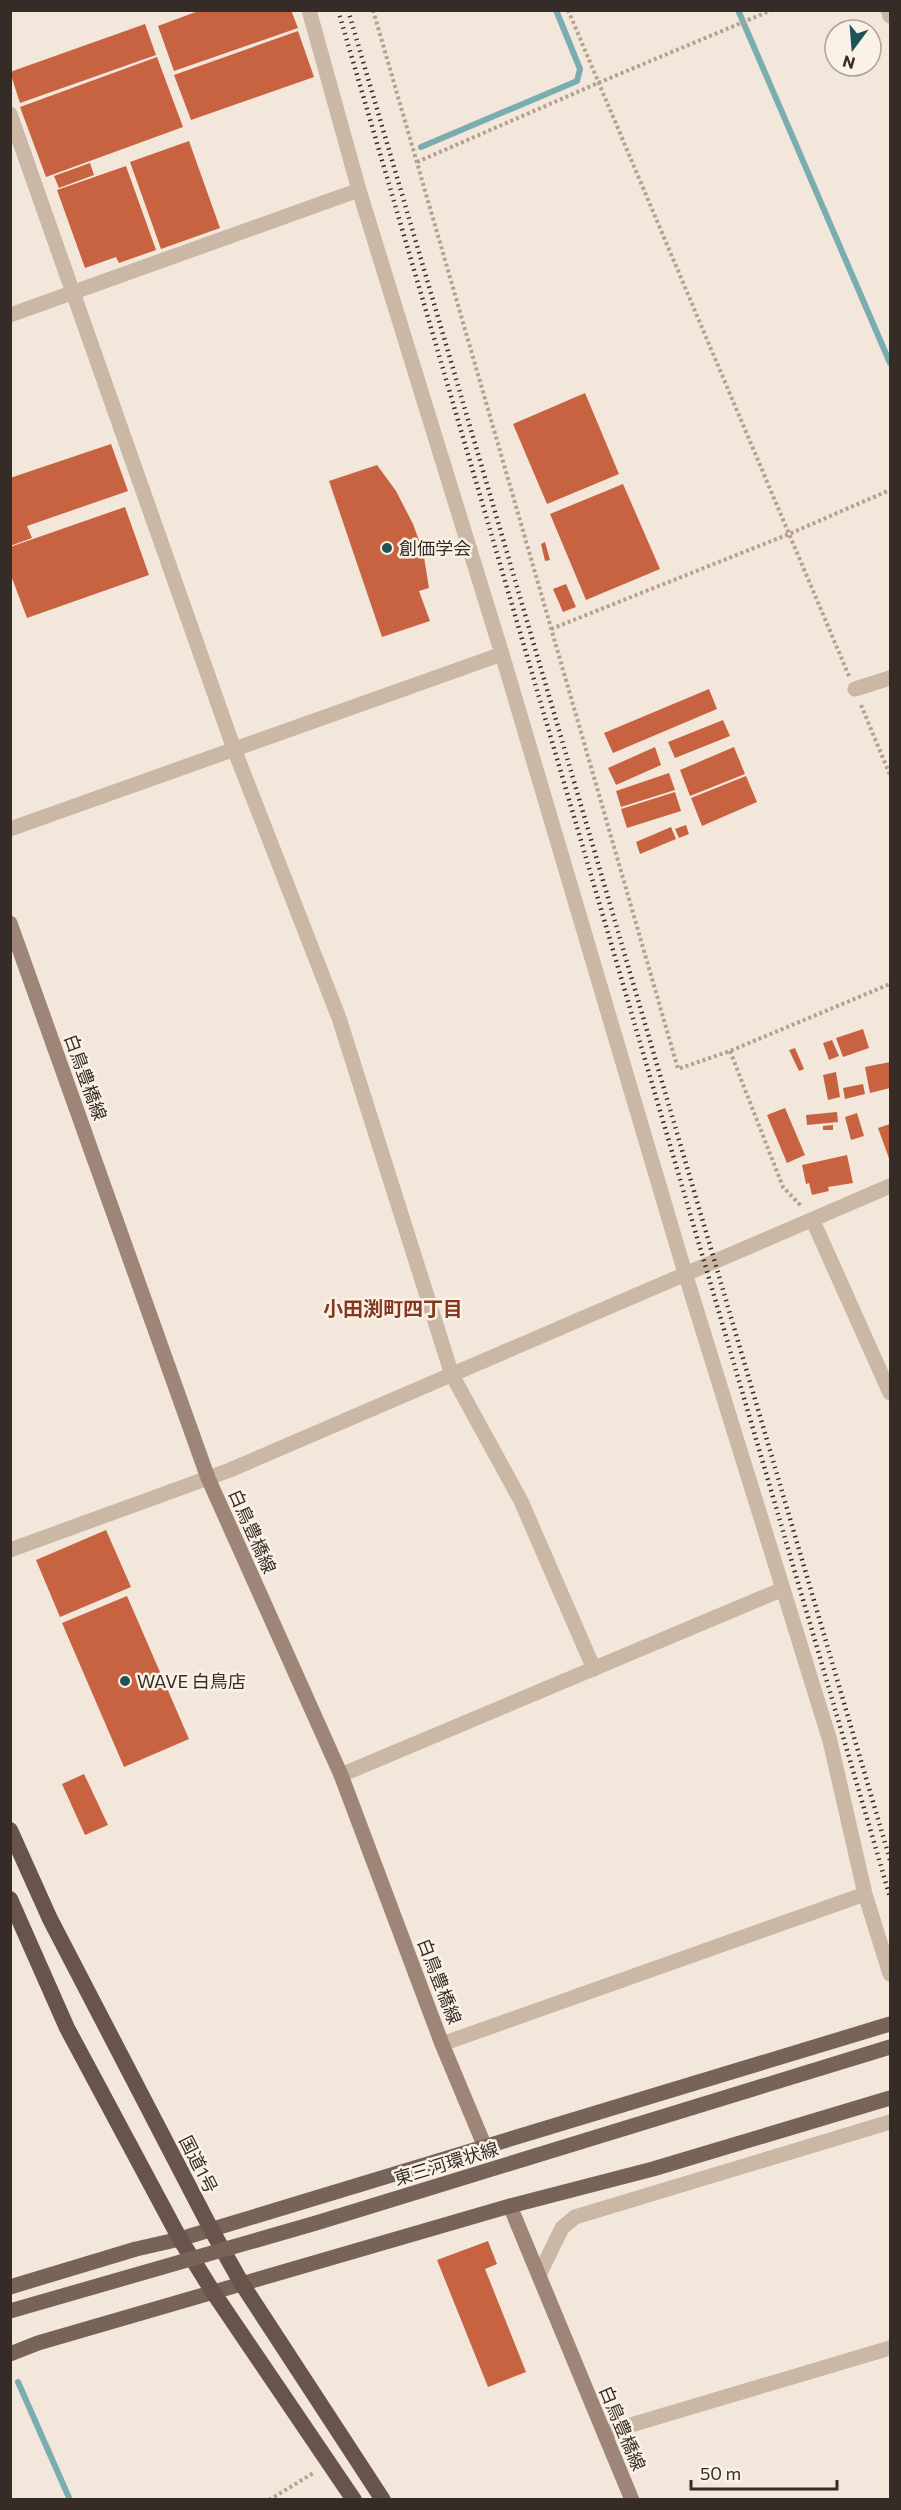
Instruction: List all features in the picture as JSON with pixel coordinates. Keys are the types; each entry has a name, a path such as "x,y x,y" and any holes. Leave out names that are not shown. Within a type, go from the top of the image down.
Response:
{"highway":[{"name":"国道1号","path":"10,1830 50,1919 211,2229 242,2284 383,2499"},
{"path":"10,1899 67,2028 180,2239 213,2292 354,2499"}],"main road":[{"name":"白鳥豊橋線","path":"10,922 208,1478 341,1775 442,2044 484,2147"},
{"name":"東三河環状線","path":"10,2287 136,2249 180,2239 891,2024"},
{"name":"東三河環状線","path":"10,2311 316,2223 891,2047"},
{"path":"10,2354 38,2343 213,2292 510,2206 653,2169 891,2098"},
{"name":"白鳥豊橋線","path":"510,2206 632,2499"}],"street":[{"path":"309,10 359,190 501,654 685,1274 830,1742 865,1894 891,1974"},
{"path":"888,10 891,16"},
{"path":"10,114 234,749 339,1018 452,1375 521,1501 594,1669"},
{"path":"10,315 359,190"},
{"path":"10,829 501,654"},
{"path":"855,689 891,678"},
{"path":"10,1550 208,1478 891,1186"},
{"path":"813,1221 891,1393"},
{"path":"341,1775 783,1589"},
{"path":"442,2044 865,1894"},
{"path":"539,2275 562,2228 575,2217 891,2122"},
{"path":"604,2433 891,2348"}],"path":[{"path":"373,10 678,1069 730,1051 891,984"},
{"path":"568,10 891,775"},
{"path":"417,162 772,10"},
{"path":"551,629 789,534 891,490"},
{"path":"730,1051 783,1187 813,1221"},
{"path":"269,2499 329,2464"}],"building":[{"path":"201,10 291,10 298,28 174,71 158,26"},
{"path":"145,24 156,55 20,103 10,72"},
{"path":"298,31 314,77 191,120 174,75"},
{"path":"157,57 183,127 46,177 20,107"},
{"path":"189,141 220,228 161,249 130,162"},
{"path":"90,163 94,175 59,188 54,176"},
{"path":"126,166 156,250 119,263 116,257 85,268 57,190"},
{"path":"585,393 619,474 547,504 513,424"},
{"path":"111,444 128,491 27,526 32,538 10,546 10,478"},
{"name":"創価学会","path":"377,465 396,491 413,524 423,551 429,588 419,591 430,621 382,637 329,481"},
{"path":"623,484 660,569 586,600 550,514"},
{"path":"125,507 149,575 27,618 10,573 10,547"},
{"path":"545,542 550,560 545,561 541,544"},
{"path":"566,584 576,607 563,612 553,589"},
{"path":"709,689 717,709 613,753 604,733"},
{"path":"723,720 730,736 675,758 668,742"},
{"path":"655,747 661,765 616,785 608,768"},
{"path":"734,747 745,774 690,796 680,770"},
{"path":"669,773 675,790 621,807 616,791"},
{"path":"746,776 757,802 702,826 691,798"},
{"path":"675,792 681,811 627,828 621,809"},
{"path":"686,825 689,834 679,838 675,829"},
{"path":"671,827 676,839 640,854 636,842"},
{"path":"863,1029 869,1048 843,1057 836,1038"},
{"path":"832,1040 839,1056 829,1060 823,1043"},
{"path":"795,1048 804,1069 799,1071 789,1050"},
{"path":"890,1062 890,1088 870,1093 865,1067"},
{"path":"836,1072 840,1097 828,1100 823,1075"},
{"path":"863,1084 865,1094 845,1099 843,1088"},
{"path":"785,1108 805,1155 787,1163 767,1115"},
{"path":"837,1112 838,1122 807,1125 806,1115"},
{"path":"857,1113 864,1136 851,1140 845,1117"},
{"path":"890,1124 890,1161 878,1128"},
{"path":"833,1125 833,1130 823,1130 823,1126"},
{"path":"847,1155 853,1183 828,1187 829,1191 812,1195 809,1183 806,1184 802,1165"},
{"path":"106,1530 131,1587 60,1617 36,1560"},
{"name":"WAVE 白鳥店","path":"127,1596 189,1739 124,1767 62,1623"},
{"path":"84,1774 108,1825 85,1835 62,1784"},
{"path":"488,2241 497,2264 485,2269 526,2372 488,2387 437,2260"}],"waterway":[{"path":"421,147 577,81 580,69 556,10"},
{"path":"738,10 890,363"},
{"path":"18,2382 70,2500"}],"railway":[{"path":"338,10 890,1897"},
{"path":"348,10 890,1860"}],"place":[{"name":"創価学会","path":"387,548"},
{"name":"WAVE 白鳥店","path":"125,1681"}],"district":[{"name":"小田渕町四丁目","path":"393,1308"}]}
